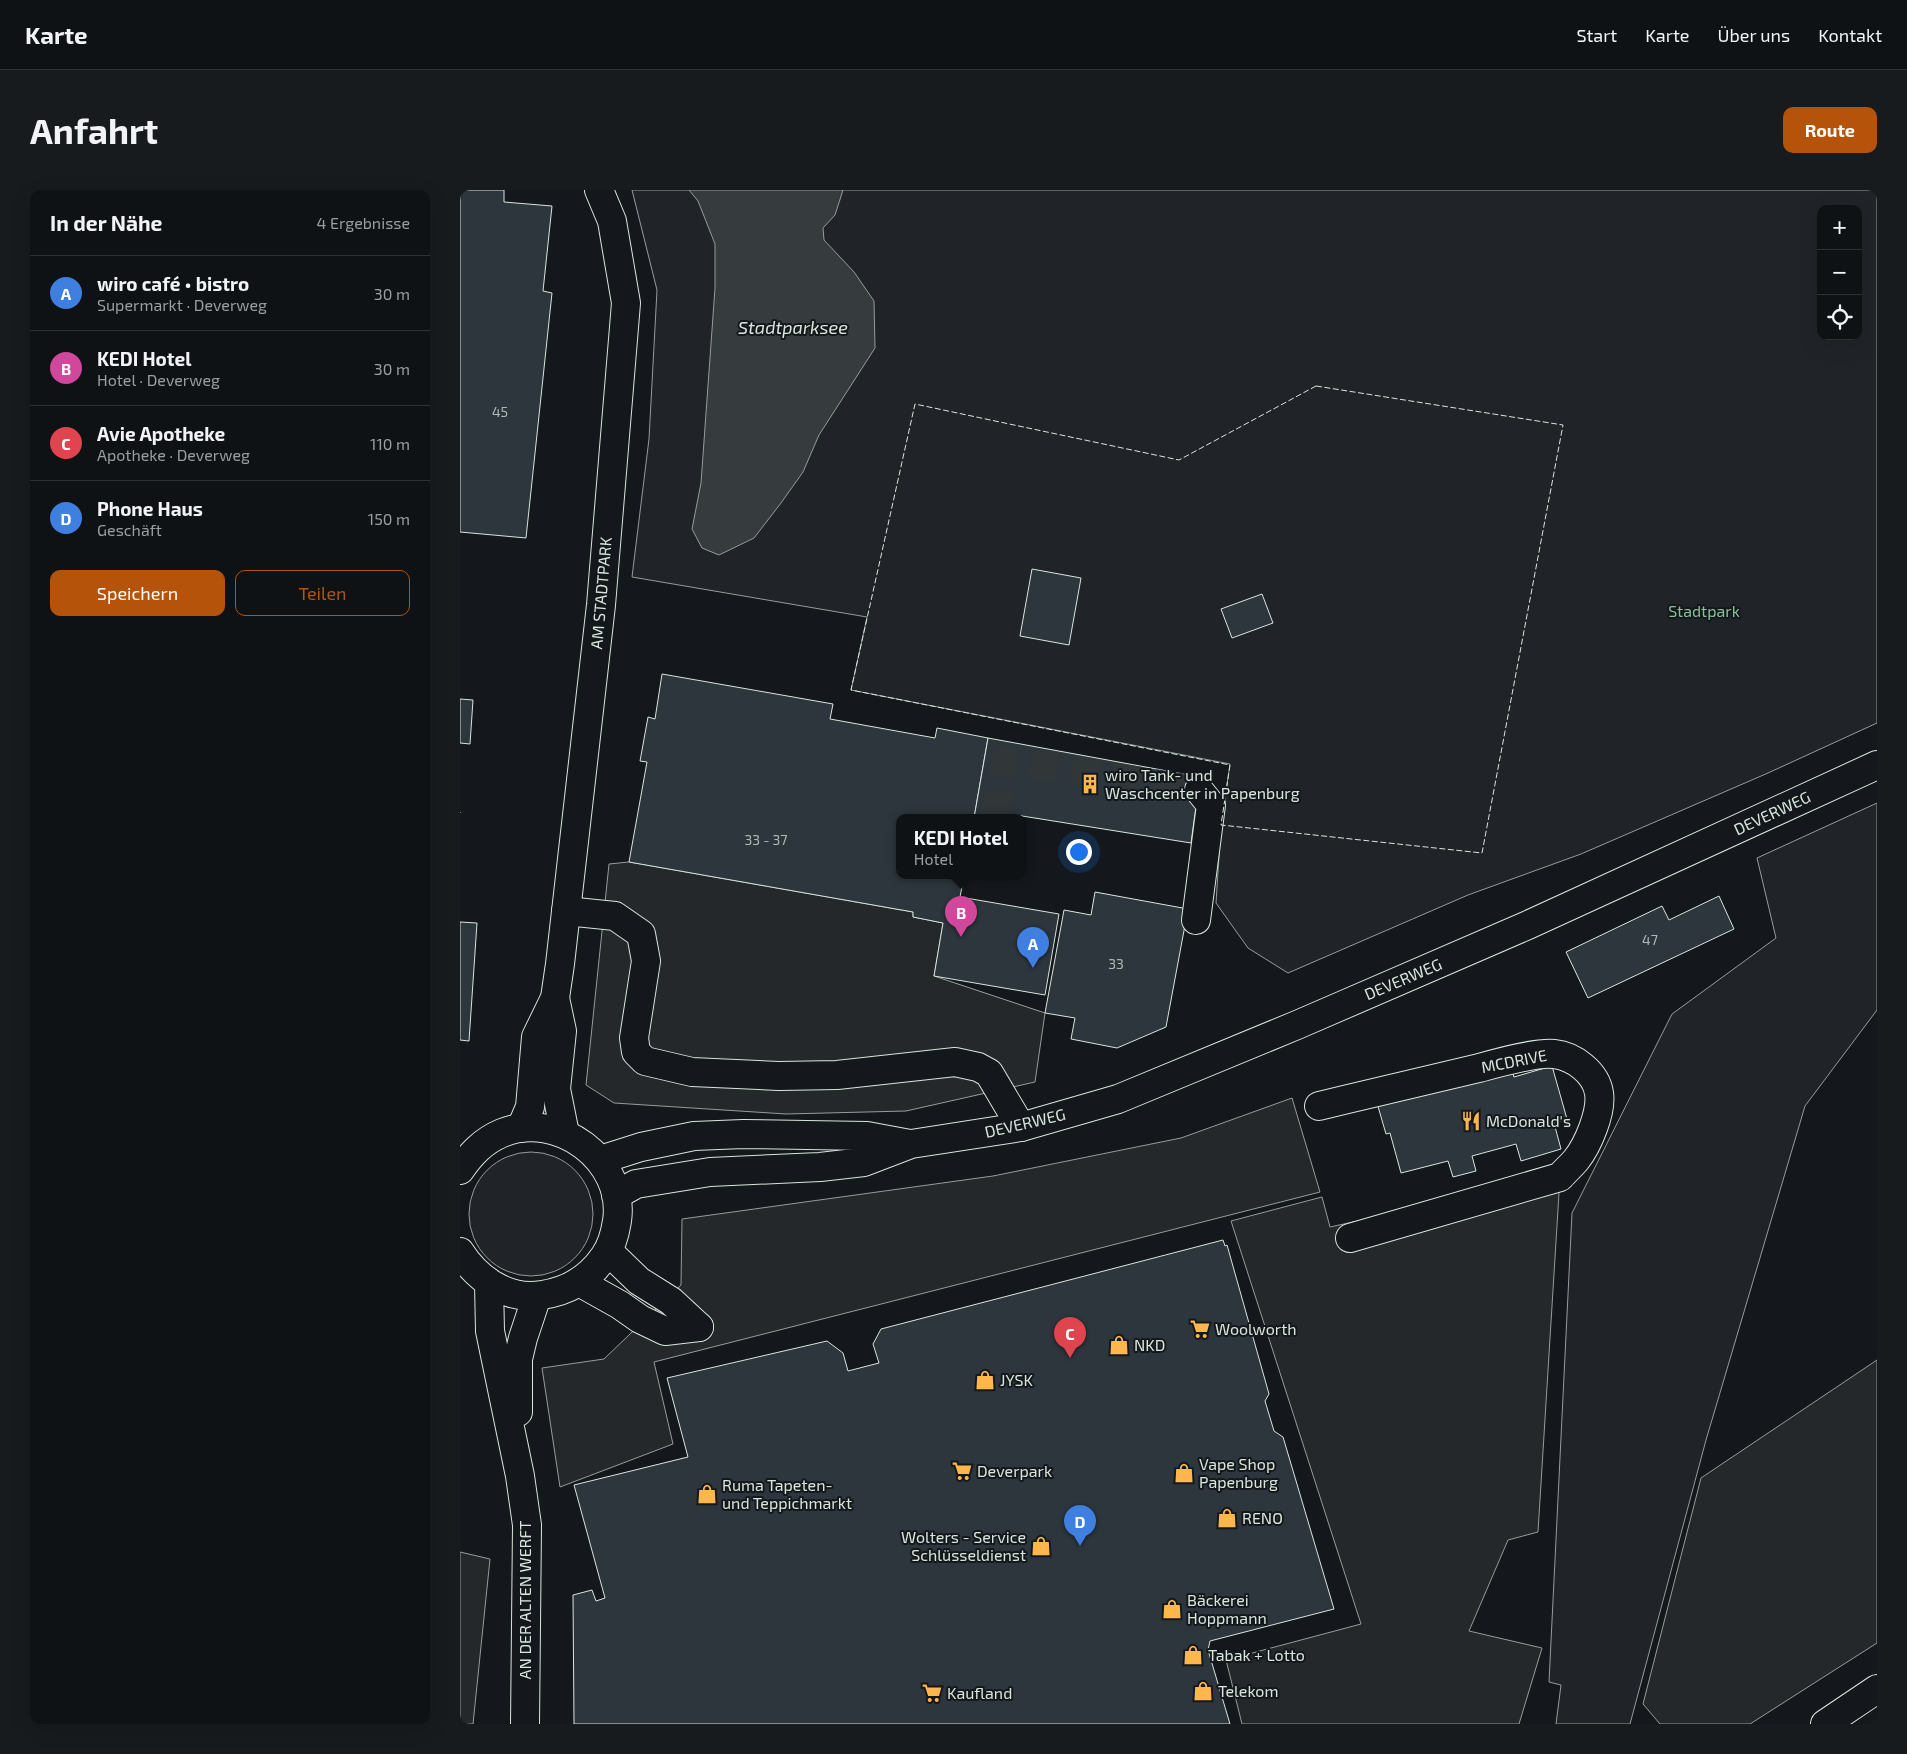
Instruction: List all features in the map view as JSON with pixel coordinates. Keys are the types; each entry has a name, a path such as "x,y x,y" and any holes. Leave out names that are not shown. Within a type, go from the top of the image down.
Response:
{"street":[{"name":"AM STADTPARK","path":"522,1128 530,1107 536,1037 555,998 566,912 601,606 626,303 612,222 599,190"},
{"name":"DEVERWEG","path":"616,1195 636,1184 701,1174 820,1167 864,1162 911,1144 1021,1127 1118,1100 1306,1022 1528,925 1877,765"},
{"path":"1196,920 1211,805 1199,790"},
{"path":"566,912 615,916 641,934 646,961 634,1038 636,1052 645,1061 692,1072 779,1076 837,1075 955,1062 978,1067 989,1073 1021,1127"},
{"name":"AM STADTPARK","path":"555,998 562,1031 556,1089 565,1134"},
{"name":"MCDRIVE","path":"1319,1106 1505,1062 1554,1054 1570,1058 1584,1067 1598,1083 1601,1102 1594,1128 1577,1159 1560,1177 1350,1238"},
{"path":"460,1252 470,1267 489,1284 512,1294 537,1296 559,1292 579,1282 596,1269 608,1251 615,1233 618,1214 616,1195 610,1176 600,1160 584,1144 565,1134 544,1128 522,1128 502,1133 484,1143 463,1161"},
{"name":"DEVERWEG","path":"600,1160 641,1147 694,1136 743,1134 867,1136 911,1144"},
{"path":"579,1282 620,1305 640,1319 665,1331 699,1327 671,1300 639,1281 608,1251"},
{"name":"AN DER ALTEN WERFT","path":"489,1284 490,1331 520,1476 527,1525 525,1724"},
{"name":"AN DER ALTEN WERFT","path":"520,1476 517,1391 518,1359 537,1296"},
{"path":"1825,1724 1877,1689"}],"green space":[{"name":"Stadtpark","path":"632,190 1877,190 1877,723 1768,773 1581,854 1468,895 1288,973 1248,948 1216,903 1221,825 1230,764 851,690 867,617 632,577 649,439 657,290"},
{"path":"1877,803 1877,1010 1805,1106 1706,1440 1630,1724 1556,1724 1561,1685 1549,1682 1572,1213 1672,1014 1776,938 1757,858"},
{"path":"531,1152 555,1156 575,1170 589,1190 593,1214 589,1238 575,1258 555,1272 531,1276 507,1272 487,1258 473,1238 469,1214 473,1190 487,1170 507,1156"}],"shaded area":[{"path":"629,862 913,912 913,917 943,923 934,976 1045,1013 1035,1082 906,1111 786,1114 614,1103 586,1085 609,864"},
{"path":"1292,1098 1320,1192 654,1362 673,1444 560,1487 542,1368 604,1359 681,1285 682,1219 993,1176 1181,1138"},
{"path":"1560,1177 1538,1532 1508,1540 1469,1631 1542,1648 1519,1724 1242,1724 1226,1660 1361,1624 1231,1221 1322,1197 1330,1227"},
{"path":"1877,1360 1877,1643 1750,1724 1660,1724 1643,1704 1701,1478"},
{"path":"460,1552 490,1559 473,1724 460,1724"}],"water":[{"name":"Stadtparksee","path":"689,190 843,190 835,215 823,228 824,240 854,272 874,301 875,348 819,435 803,472 754,538 719,555 702,548 692,529 701,483 715,288 715,244 698,201"}],"building":[{"path":"460,190 504,190 504,202 552,206 543,291 552,293 526,538 460,532"},
{"path":"1032,569 1081,578 1069,645 1020,636"},
{"path":"1262,594 1273,623 1232,638 1221,609"},
{"path":"662,674 833,704 830,719 935,738 937,728 988,738 975,814 896,814 896,879 963,879 960,897 1059,914 1045,995 934,976 943,923 913,917 913,912 629,862 647,762 640,761 648,717 655,719"},
{"path":"460,699 473,700 470,744 460,743"},
{"name":"wiro Tank- und Waschcenter in Papenburg","path":"988,738 1200,777 1191,843 1026,817 1026,814 975,814"},
{"path":"1095,892 1188,909 1166,1027 1117,1048 1071,1039 1075,1018 1045,1013 1064,910 1091,915"},
{"path":"1719,896 1734,929 1588,998 1566,952 1662,906 1669,920"},
{"path":"460,922 477,923 469,1041 460,1040"},
{"name":"McDonald's","path":"1510,1065 1514,1077 1552,1066 1567,1119 1554,1123 1561,1149 1521,1161 1516,1144 1472,1156 1476,1171 1453,1177 1448,1161 1401,1173 1390,1133 1386,1134 1377,1103"},
{"name":"Deverpark","path":"1223,1240 1225,1246 1227,1245 1269,1394 1265,1401 1274,1431 1283,1437 1334,1609 1210,1641 1208,1650 1230,1724 574,1724 573,1595 592,1590 596,1601 605,1598 574,1485 688,1457 667,1378 827,1341 843,1353 848,1371 879,1363 873,1344 881,1329"}],"tunnel":[{"path":"995,814 1005,760 1199,790"}],"fence":[{"path":"1316,386 1563,425 1482,853 1221,825 1230,765 851,690 915,404 1179,460 1316,386"}],"place":[{"name":"wiro Tank- und Waschcenter in Papenburg","path":"1090,784"},
{"name":"KEDI Hotel","path":"961,937"},
{"name":"wiro café • bistro","path":"1033,968"},
{"name":"McDonald's","path":"1471,1121"},
{"name":"Woolworth","path":"1200,1329"},
{"name":"NKD","path":"1119,1345"},
{"name":"Avie Apotheke","path":"1070,1358"},
{"name":"JYSK","path":"985,1380"},
{"name":"Deverpark","path":"962,1471"},
{"name":"Vape Shop Papenburg","path":"1184,1473"},
{"name":"Ruma Tapeten- und Teppichmarkt","path":"707,1494"},
{"name":"RENO","path":"1227,1518"},
{"name":"Wolters - Service Schlüsseldienst","path":"1041,1546"},
{"name":"Phone Haus","path":"1080,1546"},
{"name":"Bäckerei Hoppmann","path":"1172,1609"},
{"name":"Tabak + Lotto","path":"1193,1655"},
{"name":"Telekom","path":"1203,1691"},
{"name":"Kaufland","path":"932,1693"}]}
